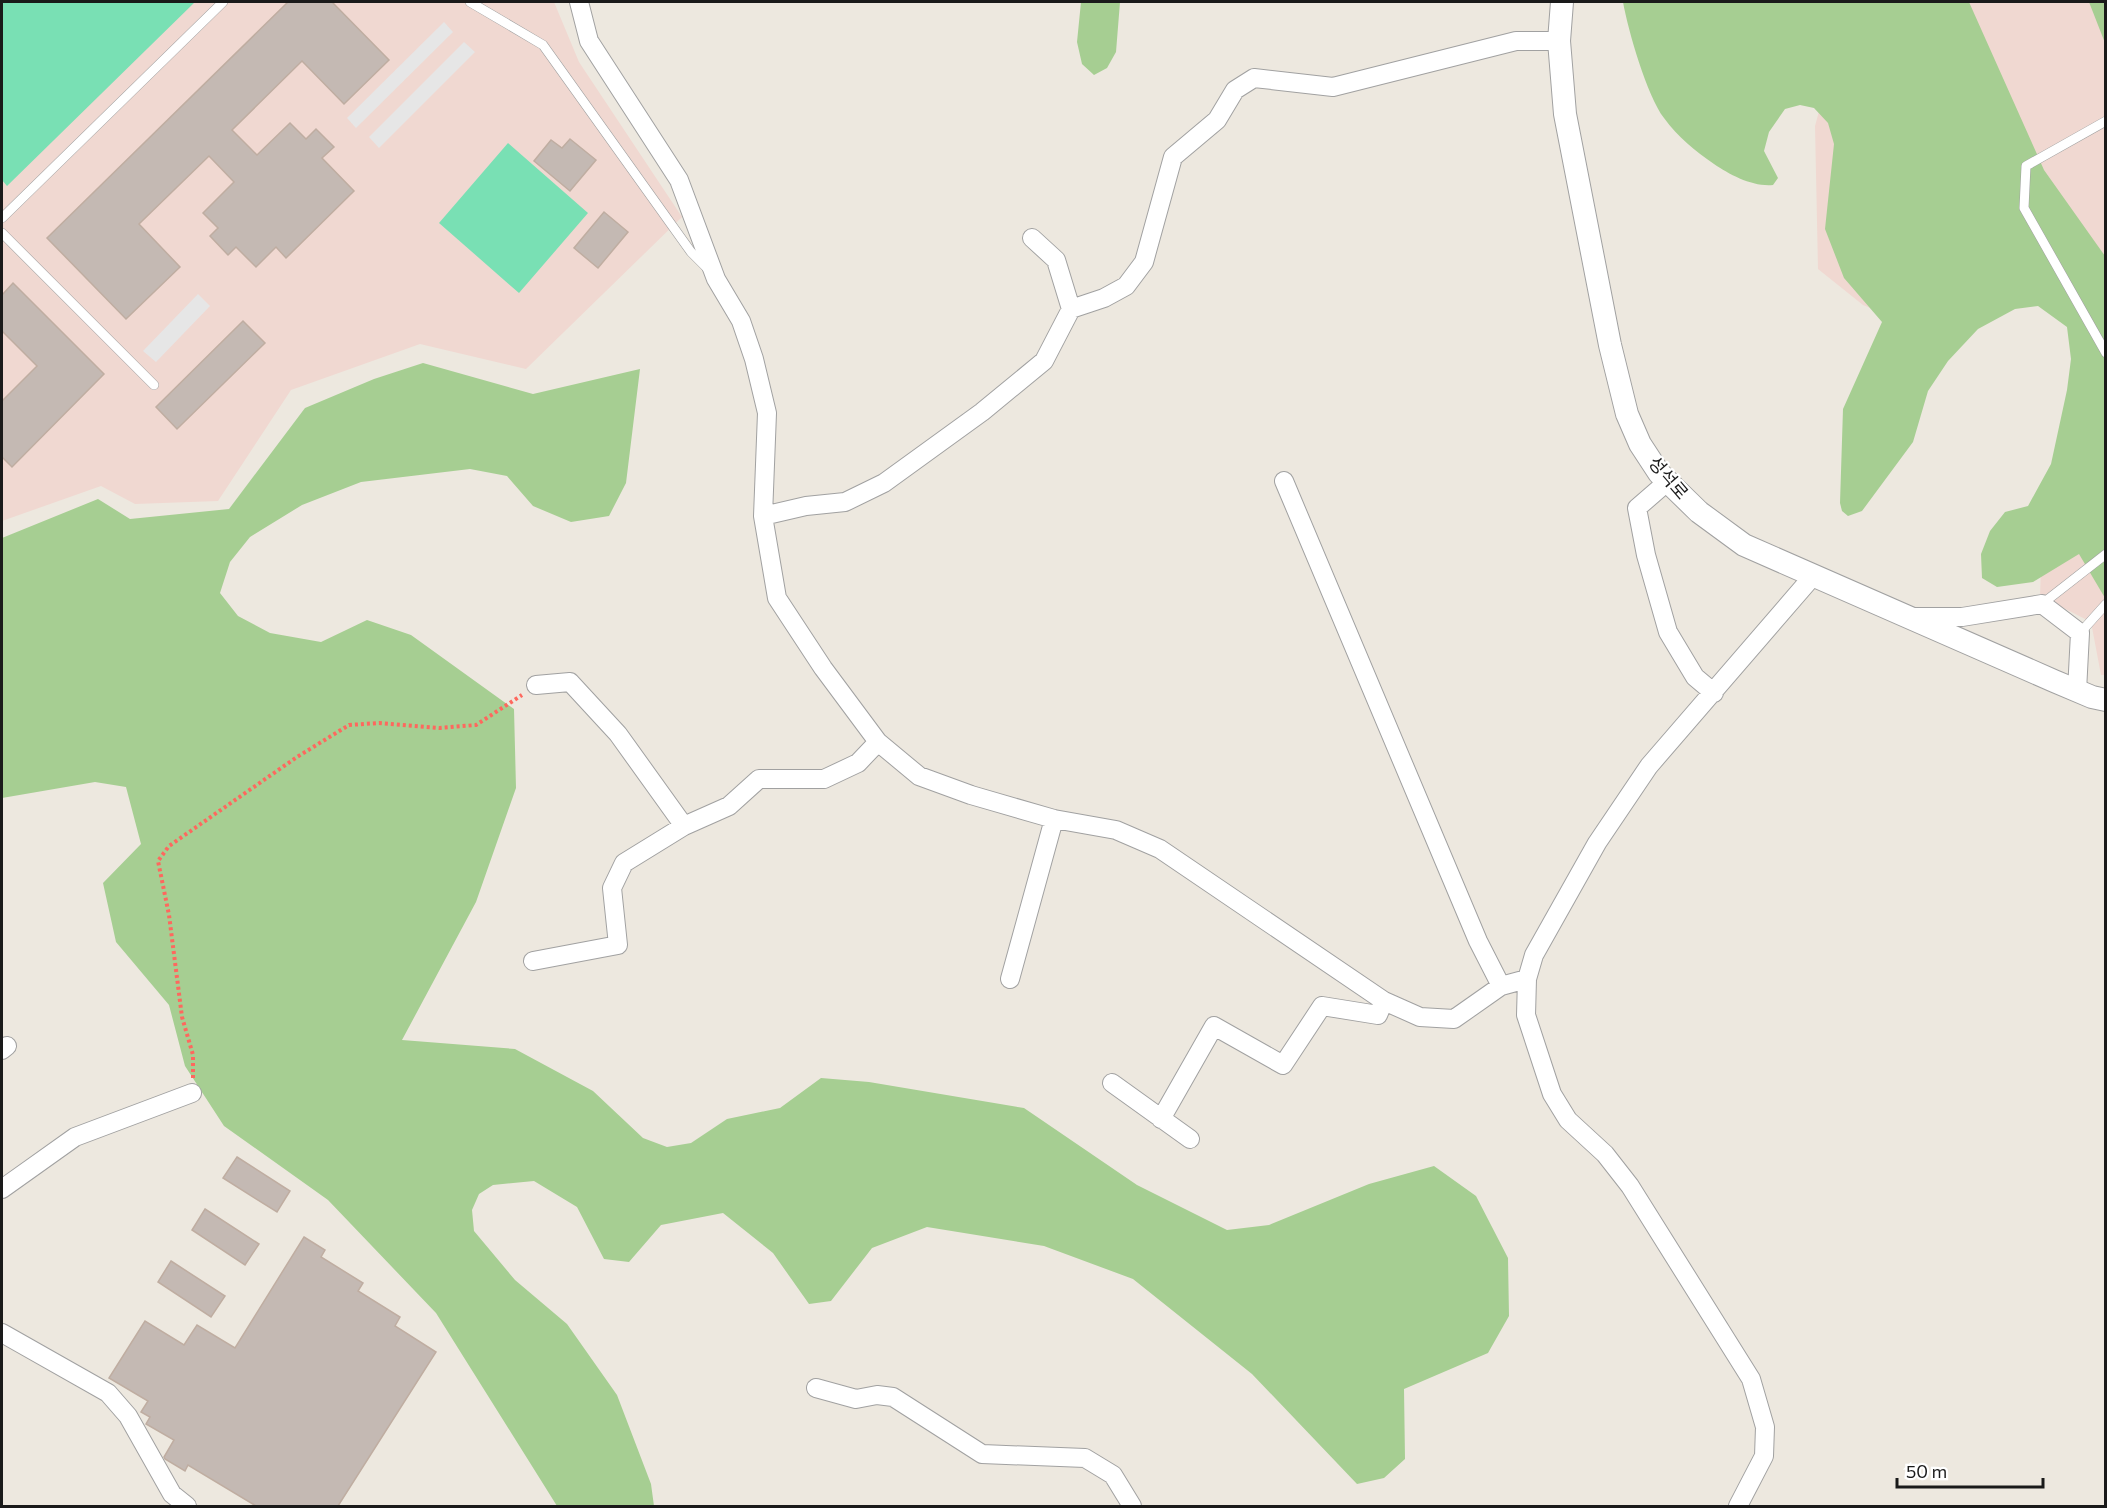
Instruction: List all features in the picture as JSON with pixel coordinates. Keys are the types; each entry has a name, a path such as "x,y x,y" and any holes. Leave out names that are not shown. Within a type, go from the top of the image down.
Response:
{"street":[{"path":"579,2 589,41 679,180 716,279 741,321 754,358 767,413 763,516 777,598 823,669 878,742 919,776 971,795 1053,819 1116,830 1160,849 1384,1000 1420,1017 1454,1019 1501,986 1527,979"},
{"name":"성석로","path":"1562,2 1559,41 1565,114 1610,345 1628,414 1640,444 1659,473 1699,512 1744,545 2077,691 2106,700"},
{"path":"763,516 806,506 845,502 884,483 982,412 1044,361 1071,309 1104,298 1126,286 1144,262 1173,157 1217,120 1235,90 1254,78 1333,87 1516,41 1559,41"},
{"path":"1032,238 1056,260 1071,309"},
{"path":"1284,481 1478,941 1501,986"},
{"path":"1667,482 1637,508 1646,555 1668,632 1695,677 1713,693"},
{"path":"1738,1506 1764,1456 1765,1427 1750,1379 1630,1186 1605,1154 1568,1120 1552,1094 1526,1015 1527,979 1534,955 1597,843 1649,766 1814,576"},
{"path":"1905,616 1962,617 2042,604 2080,633 2077,691"},
{"path":"537,686 570,682 618,734 684,826"},
{"path":"533,961 618,945 612,888 624,863 684,826 729,806 759,779 824,778 858,763 878,742"},
{"path":"1010,979 1053,819"},
{"path":"1161,1119 1214,1026 1283,1065 1322,1006 1378,1015 1384,1000"},
{"path":"1112,1083 1190,1139"},
{"path":"2,1189 75,1137 192,1093"},
{"path":"2,1333 108,1393 128,1416 172,1494 187,1506"},
{"path":"816,1388 856,1399 877,1395 893,1397 982,1454 1085,1458 1113,1475 1132,1506"}],"lane":[{"path":"2,218 222,2"},
{"path":"470,2 543,45 692,252 716,279"},
{"path":"2106,120 2026,166 2024,208 2106,353"},
{"path":"2,233 154,386"},
{"path":"2042,604 2106,554"},
{"path":"2080,633 2106,604"}],"path":[{"path":"192,1093 193,1055 182,1017 169,915 158,861 169,846 297,757 349,725 379,723 440,728 476,725 537,686"}],"shaded area":[{"path":"2,2 554,2 579,62 682,217 526,369 420,344 291,390 218,501 135,504 101,486 2,521"},
{"path":"1856,2 2105,2 2105,675 2101,675 2091,622 2040,596 2042,540 2087,399 2076,327 2059,313 2019,297 1895,318 1863,305 1818,269 1815,126 1839,38"},
{"path":"444,22 453,32 356,128 347,118"},
{"path":"464,42 475,52 379,148 369,137"},
{"path":"198,294 210,306 156,362 143,351"}],"green space":[{"path":"2,2 195,2 7,186 2,180"},
{"path":"1081,2 1120,2 1116,52 1107,68 1094,75 1082,64 1077,42"},
{"path":"1623,2 1969,2 2044,170 2105,256 2105,598 2079,554 2033,582 1997,587 1982,578 1981,554 1990,531 2005,512 2028,506 2051,464 2067,390 2071,359 2067,327 2038,306 2015,309 1978,329 1948,361 1928,391 1913,442 1862,511 1848,516 1842,511 1840,503 1843,409 1882,322 1844,278 1825,229 1834,144 1828,123 1814,108 1800,105 1785,109 1769,132 1764,151 1778,178 1773,185 1750,182 1727,172 1687,143 1664,118 1651,95 1639,62"},
{"path":"2089,2 2105,2 2105,43"},
{"path":"508,143 588,213 519,293 439,223"},
{"path":"423,363 533,394 640,369 626,483 609,516 571,522 533,506 507,476 470,469 361,482 302,505 250,537 230,562 220,593 238,616 270,633 321,642 367,620 411,635 514,709 516,788 476,902 402,1040 515,1049 593,1091 643,1138 667,1147 691,1143 727,1119 780,1108 821,1078 869,1082 1024,1108 1137,1185 1227,1230 1269,1225 1369,1184 1434,1166 1476,1196 1508,1258 1509,1316 1488,1353 1404,1389 1405,1459 1384,1478 1357,1484 1252,1374 1133,1279 1044,1246 927,1227 872,1248 831,1301 809,1304 773,1253 723,1213 661,1225 629,1262 604,1259 577,1207 534,1181 493,1185 479,1194 472,1210 474,1231 515,1280 567,1324 617,1395 651,1484 654,1506 557,1506 436,1313 328,1200 224,1126 185,1066 169,1005 116,942 103,883 141,844 126,787 95,782 2,798 2,538 98,499 130,519 229,509 305,408 374,379"}],"building":[{"path":"288,2 332,2 389,60 344,104 302,61 232,130 257,155 290,123 306,139 316,129 334,147 322,158 354,191 286,258 276,247 256,267 236,247 228,255 210,236 218,228 203,213 234,182 209,156 139,224 180,267 126,319 47,238"},
{"path":"570,139 596,160 570,191 534,161 551,140 562,148"},
{"path":"604,212 628,232 598,268 574,248"},
{"path":"13,283 104,374 12,467 2,457 2,401 37,366 2,331 2,295"},
{"path":"243,321 265,343 177,429 156,407"},
{"path":"237,1157 290,1191 277,1212 223,1178"},
{"path":"205,1209 259,1244 245,1265 192,1230"},
{"path":"304,1237 325,1250 321,1257 363,1283 358,1291 400,1317 395,1326 436,1352 338,1506 256,1506 188,1465 185,1471 165,1459 174,1440 146,1424 150,1417 141,1412 148,1401 109,1378 145,1321 184,1345 197,1325 235,1348"},
{"path":"171,1261 225,1296 211,1317 158,1282"}]}
